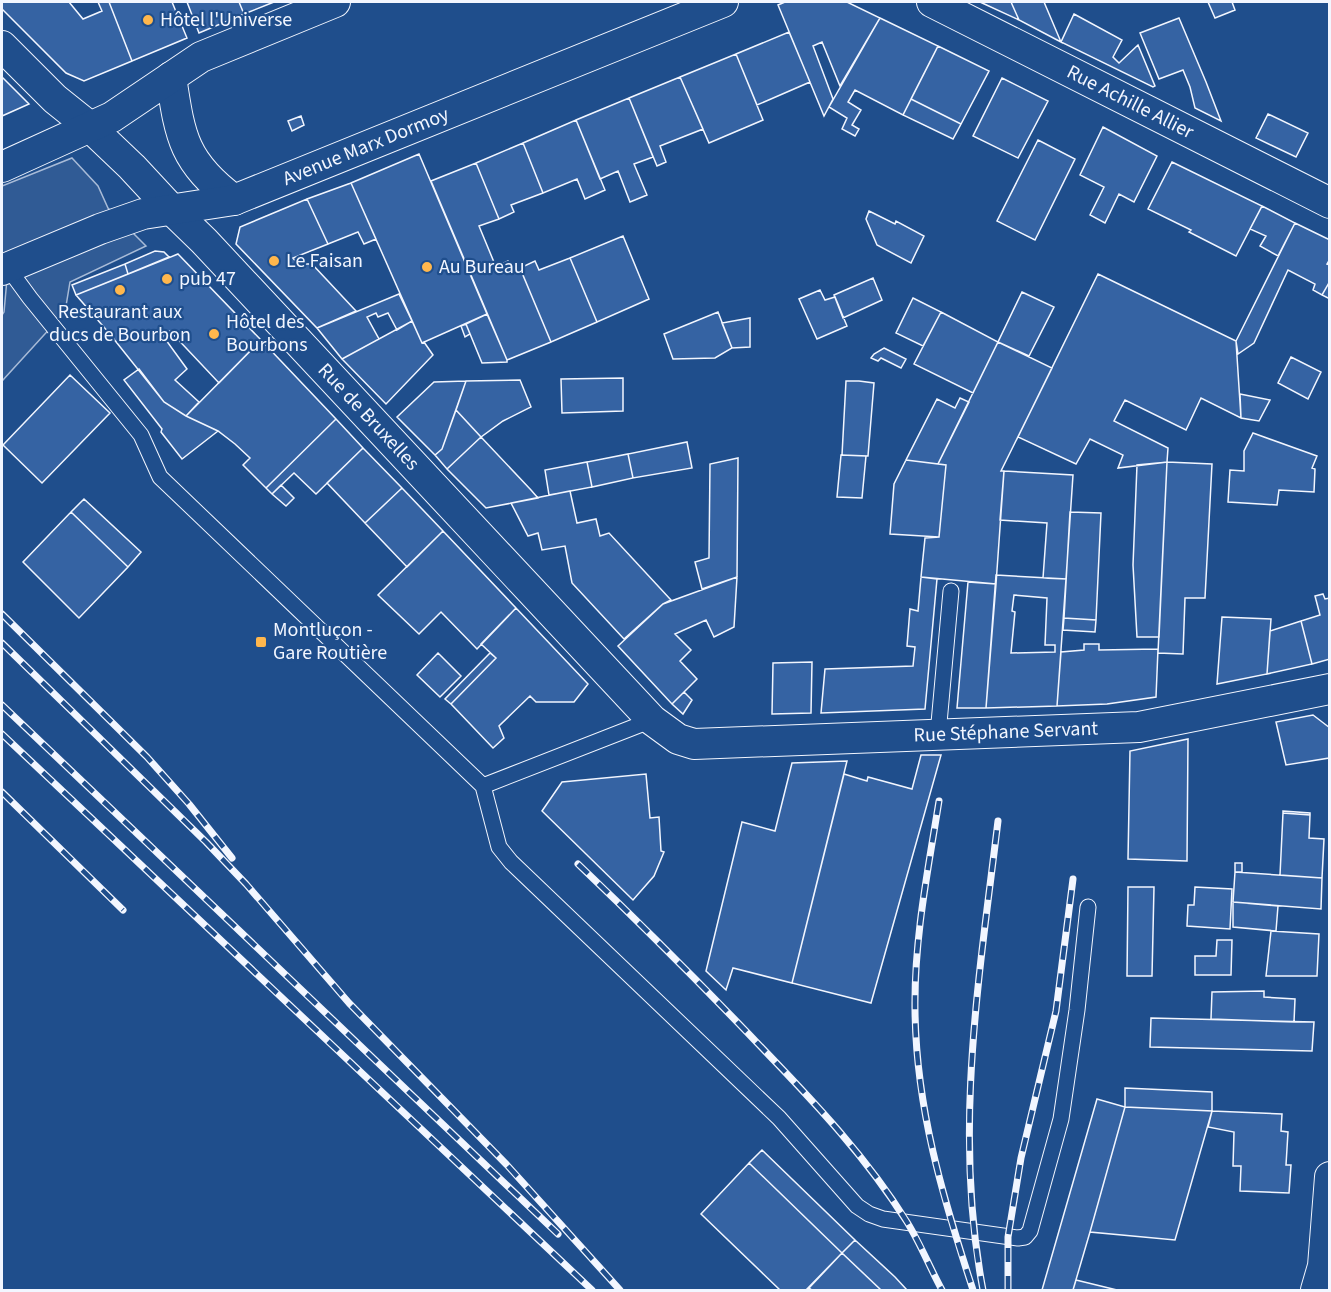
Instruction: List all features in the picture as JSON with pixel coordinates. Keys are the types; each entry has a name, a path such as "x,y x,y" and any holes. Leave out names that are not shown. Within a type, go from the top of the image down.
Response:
{"street":[{"path":"2,167 112,117 201,57 335,2"},
{"name":"Avenue Marx Dormoy","path":"5,269 100,229 143,214 234,200 723,2"},
{"name":"Rue Achille Allier","path":"932,2 1329,203"},
{"name":"Rue de Bruxelles","path":"2,46 55,99 132,167 171,210 213,250 652,720 678,739"},
{"path":"171,77 178,126 184,145 212,184 234,200"},
{"name":"Rue Stéphane Servant","path":"678,739 694,744 1139,727 1329,689"},
{"path":"1316,1290 1323,1266 1329,1177"}],"lane":[{"path":"5,269 141,435 160,477 483,786 500,848 511,862 779,1118 857,1206 869,1214 883,1219 1018,1238 1025,1237 1030,1231 1061,1119 1077,1010 1088,907"},
{"path":"938,734 951,591"},
{"path":"483,786 652,720"}],"shaded area":[{"path":"72,158 98,186 108,208 146,246 70,282 65,312 2,381 2,315 8,268 2,264 2,186"}],"building":[{"path":"2,2 69,2 83,19 102,11 98,2 109,2 132,61 84,81 66,73 2,9"},
{"name":"Hôtel l'Universe","path":"109,2 172,2 187,38 132,61"},
{"path":"187,2 239,2 244,14 199,33"},
{"path":"239,2 274,2 244,14"},
{"path":"785,2 847,2 880,18 840,86 822,42 813,46 833,99 824,116 778,5"},
{"path":"980,2 1011,2 1019,20"},
{"path":"1011,2 1044,2 1061,42 1019,20"},
{"path":"1208,2 1232,2 1235,10 1215,18"},
{"path":"1074,14 1122,40 1113,57 1119,63 1138,45 1155,86 1061,42"},
{"path":"880,18 938,46 903,115 855,90 848,102 861,110 852,125 859,129 855,136 842,129 847,118 829,107"},
{"path":"1179,18 1221,121 1195,108 1183,70 1159,79 1140,33"},
{"path":"789,32 810,82 757,105 736,54"},
{"path":"938,46 989,71 961,124 911,99"},
{"path":"736,54 763,120 709,143 680,77"},
{"path":"2,77 29,104 2,116"},
{"path":"680,77 703,129 660,146 666,162 657,166 629,98"},
{"path":"1002,78 1048,101 1018,158 973,136"},
{"path":"629,98 653,157 634,164 647,195 630,202 618,171 600,179 576,120"},
{"path":"911,99 961,124 953,139 903,115"},
{"path":"1268,114 1308,133 1296,157 1256,138"},
{"path":"301,116 304,125 292,131 288,121"},
{"path":"576,120 605,190 585,199 577,179 543,193 523,143"},
{"path":"1103,127 1157,156 1134,202 1119,194 1105,223 1090,215 1104,187 1080,175"},
{"path":"1038,140 1075,159 1035,240 997,221"},
{"path":"523,143 543,193 511,205 514,212 499,219 476,163"},
{"name":"Au Bureau","path":"419,154 487,314 422,343 351,183"},
{"path":"1172,162 1262,206 1236,256 1148,209"},
{"path":"476,163 499,219 479,226 496,267 508,261 513,271 520,268 551,342 507,360 431,181"},
{"path":"351,183 376,239 364,244 358,232 328,244 307,199"},
{"name":"Le Faisan","path":"307,199 328,244 293,258 301,268 304,264 312,264 356,311 317,328 236,244 240,227"},
{"path":"1262,206 1295,223 1278,256 1260,246 1266,236 1250,229"},
{"path":"869,211 895,224 896,221 924,236 911,263 877,245 866,219"},
{"path":"1295,223 1330,240 1330,259 1327,264 1330,265 1330,281 1322,295 1313,290 1315,284 1288,270 1254,343 1238,354 1236,341"},
{"path":"623,236 649,299 597,322 570,258"},
{"path":"155,251 164,252 169,257 128,274 125,264"},
{"name":"Hôtel des Bourbons","path":"178,254 261,340 219,383 170,331 163,336 187,369 175,380 199,402 186,416 164,402 76,295"},
{"path":"570,258 597,322 551,342 520,268 535,261 539,270"},
{"path":"125,264 128,274 76,295 72,285"},
{"path":"1098,274 1236,341 1241,418 1201,398 1186,430 1125,400 1114,421 1168,448 1167,462 1118,468 1123,455 1090,439 1076,464 1018,437"},
{"path":"873,278 882,300 843,318 834,295"},
{"path":"1330,281 1330,299 1322,295"},
{"path":"820,290 825,300 835,297 847,326 817,339 799,299"},
{"path":"1022,292 1054,307 1029,356 998,342"},
{"path":"399,294 412,321 397,330 388,313 378,317 376,313 367,317 379,339 342,359 317,328"},
{"path":"913,298 941,312 923,346 896,333"},
{"path":"718,312 732,348 715,358 673,359 664,334"},
{"path":"941,312 998,342 973,393 914,364"},
{"path":"487,314 507,362 482,363 466,324"},
{"path":"750,318 750,347 732,348 722,323"},
{"path":"412,321 422,343 424,342 433,355 386,404 342,359"},
{"path":"466,324 470,334 465,337 461,326"},
{"path":"261,340 336,419 266,488 243,465 250,458 235,444 218,431 186,416"},
{"path":"998,342 1052,368 1001,471 1004,471 996,584 921,577 925,538 939,537 946,465 938,464"},
{"path":"884,348 906,359 901,368 881,358 878,361 871,358"},
{"path":"1291,357 1321,372 1308,399 1278,383"},
{"path":"139,369 164,402 186,416 218,431 182,459 124,380"},
{"path":"70,375 110,413 42,483 3,445"},
{"path":"623,378 623,411 562,413 561,379"},
{"path":"520,380 531,407 503,421 481,437 456,410 466,381"},
{"path":"466,381 442,449 435,455 397,417 434,382"},
{"path":"846,381 874,383 868,456 842,455"},
{"path":"1240,394 1270,400 1259,421 1241,418"},
{"path":"960,398 969,402 938,464 906,460 937,399 955,408"},
{"path":"456,410 481,437 447,469 435,455 442,449"},
{"path":"336,419 363,448 316,494 294,473 272,494 266,488"},
{"path":"1253,433 1317,456 1312,468 1315,469 1314,492 1279,490 1277,505 1228,502 1230,470 1244,471 1244,451"},
{"path":"481,437 538,498 486,508 447,469"},
{"path":"687,442 692,468 633,478 628,454"},
{"path":"363,448 402,488 365,523 327,483"},
{"path":"628,454 633,478 592,487 587,462"},
{"path":"841,455 866,456 862,498 837,497"},
{"path":"738,458 737,577 702,589 695,562 709,558 710,464"},
{"path":"906,460 946,465 939,537 890,534 894,484"},
{"path":"587,462 592,487 549,495 545,470"},
{"path":"1167,462 1159,637 1137,637 1133,565 1137,465"},
{"path":"1167,462 1212,464 1205,598 1185,598 1183,654 1158,653"},
{"path":"1004,471 1073,475 1066,579 1043,578 1047,523 1000,520"},
{"path":"281,485 294,498 286,506 272,494"},
{"path":"402,488 443,531 407,567 365,523"},
{"path":"570,491 577,523 596,519 600,536 609,533 671,600 663,604 624,639 572,583 565,546 542,550 538,533 528,536 511,503"},
{"path":"84,499 141,552 128,567 71,512"},
{"path":"71,512 128,567 79,618 23,562"},
{"path":"1070,512 1101,513 1096,620 1064,618"},
{"path":"443,531 516,608 477,649 441,612 419,634 378,595"},
{"path":"996,575 1066,579 1057,706 986,708","holes":["1014,595 1047,598 1045,645 1055,645 1055,652 1011,653 1015,612 1012,611"]},
{"path":"737,577 734,627 714,637 706,620 675,634 691,650 680,661 697,679 672,704 618,646 663,604"},
{"path":"921,577 937,579 925,709 821,713 825,669 913,666 915,647 907,646 910,609 918,611"},
{"path":"968,582 996,584 986,708 957,708"},
{"path":"1323,594 1325,599 1330,598 1330,659 1312,664 1301,621 1320,615 1315,596"},
{"path":"516,608 588,684 574,702 536,702 530,696 499,726 504,738 493,748 451,704 496,658 481,644"},
{"path":"1222,617 1271,619 1267,674 1217,684"},
{"path":"1064,618 1096,620 1095,632 1063,630"},
{"path":"1301,621 1312,664 1267,674 1270,631"},
{"path":"1084,644 1099,644 1099,650 1158,649 1156,697 1107,704 1057,706 1061,652 1084,650"},
{"path":"438,653 461,676 440,697 417,675"},
{"path":"490,653 496,658 451,704 445,699"},
{"path":"812,662 811,713 772,714 773,663"},
{"path":"684,692 692,700 683,714 672,704"},
{"path":"1313,715 1330,728 1329,758 1286,765 1276,722"},
{"path":"1188,739 1187,861 1128,859 1130,751"},
{"path":"921,755 941,755 871,1003 792,983 844,774 867,781 868,777 912,789"},
{"path":"847,761 792,983 733,968 726,990 706,971 742,822 775,831 792,763"},
{"path":"646,774 650,818 659,817 661,851 664,852 654,876 633,900 542,811 562,782"},
{"path":"1283,811 1310,813 1310,815 1283,813"},
{"path":"1283,813 1310,815 1309,838 1324,839 1322,878 1280,875"},
{"path":"1235,863 1242,863 1242,872 1235,872"},
{"path":"1235,872 1322,878 1321,909 1233,902"},
{"path":"1128,887 1154,887 1152,976 1127,976"},
{"path":"1195,887 1232,889 1230,929 1187,926 1188,905 1194,905"},
{"path":"1233,902 1278,906 1276,931 1233,927"},
{"path":"1271,931 1319,934 1317,976 1266,976"},
{"path":"1217,940 1232,940 1231,975 1195,975 1195,956 1216,956"},
{"path":"1264,991 1264,997 1295,999 1294,1022 1211,1019 1212,992"},
{"path":"1151,1018 1314,1022 1312,1051 1150,1047"},
{"path":"1125,1088 1212,1092 1212,1111 1125,1107"},
{"path":"1097,1099 1125,1107 1090,1232 1073,1290 1042,1290"},
{"path":"1125,1107 1212,1111 1175,1240 1090,1232"},
{"path":"1212,1111 1282,1114 1281,1131 1288,1132 1286,1165 1291,1165 1289,1193 1240,1191 1241,1166 1233,1166 1234,1132 1208,1127"},
{"path":"762,1150 855,1240 842,1253 749,1163"},
{"path":"749,1163 842,1253 806,1290 780,1290 701,1214"},
{"path":"855,1240 907,1290 881,1290 842,1253"},
{"path":"842,1253 881,1290 812,1290 809,1288"},
{"path":"1076,1280 1117,1290 1073,1290"}],"railway":[{"path":"2,614 147,757 189,804 232,858"},
{"path":"2,643 206,842 246,884 349,1003 507,1165 620,1290"},
{"path":"2,705 558,1234"},
{"path":"2,734 592,1290"},
{"path":"2,792 123,910"},
{"path":"939,801 922,905 917,957 915,983 917,1046 920,1082 933,1152 951,1221 973,1290"},
{"path":"983,1290 974,1231 970,1173 970,1114 977,997 998,821"},
{"path":"578,864 719,1003 840,1132 892,1198 916,1238 942,1290"},
{"path":"1008,1290 1008,1237 1021,1158 1056,1011 1073,879"}],"place":[{"name":"Hôtel l'Universe","path":"148,20"},
{"name":"Le Faisan","path":"274,261"},
{"name":"Au Bureau","path":"427,267"},
{"name":"pub 47","path":"167,279"},
{"name":"Restaurant aux ducs de Bourbon","path":"120,290"},
{"name":"Hôtel des Bourbons","path":"214,334"},
{"name":"Montluçon - Gare Routière","path":"261,642"}]}
